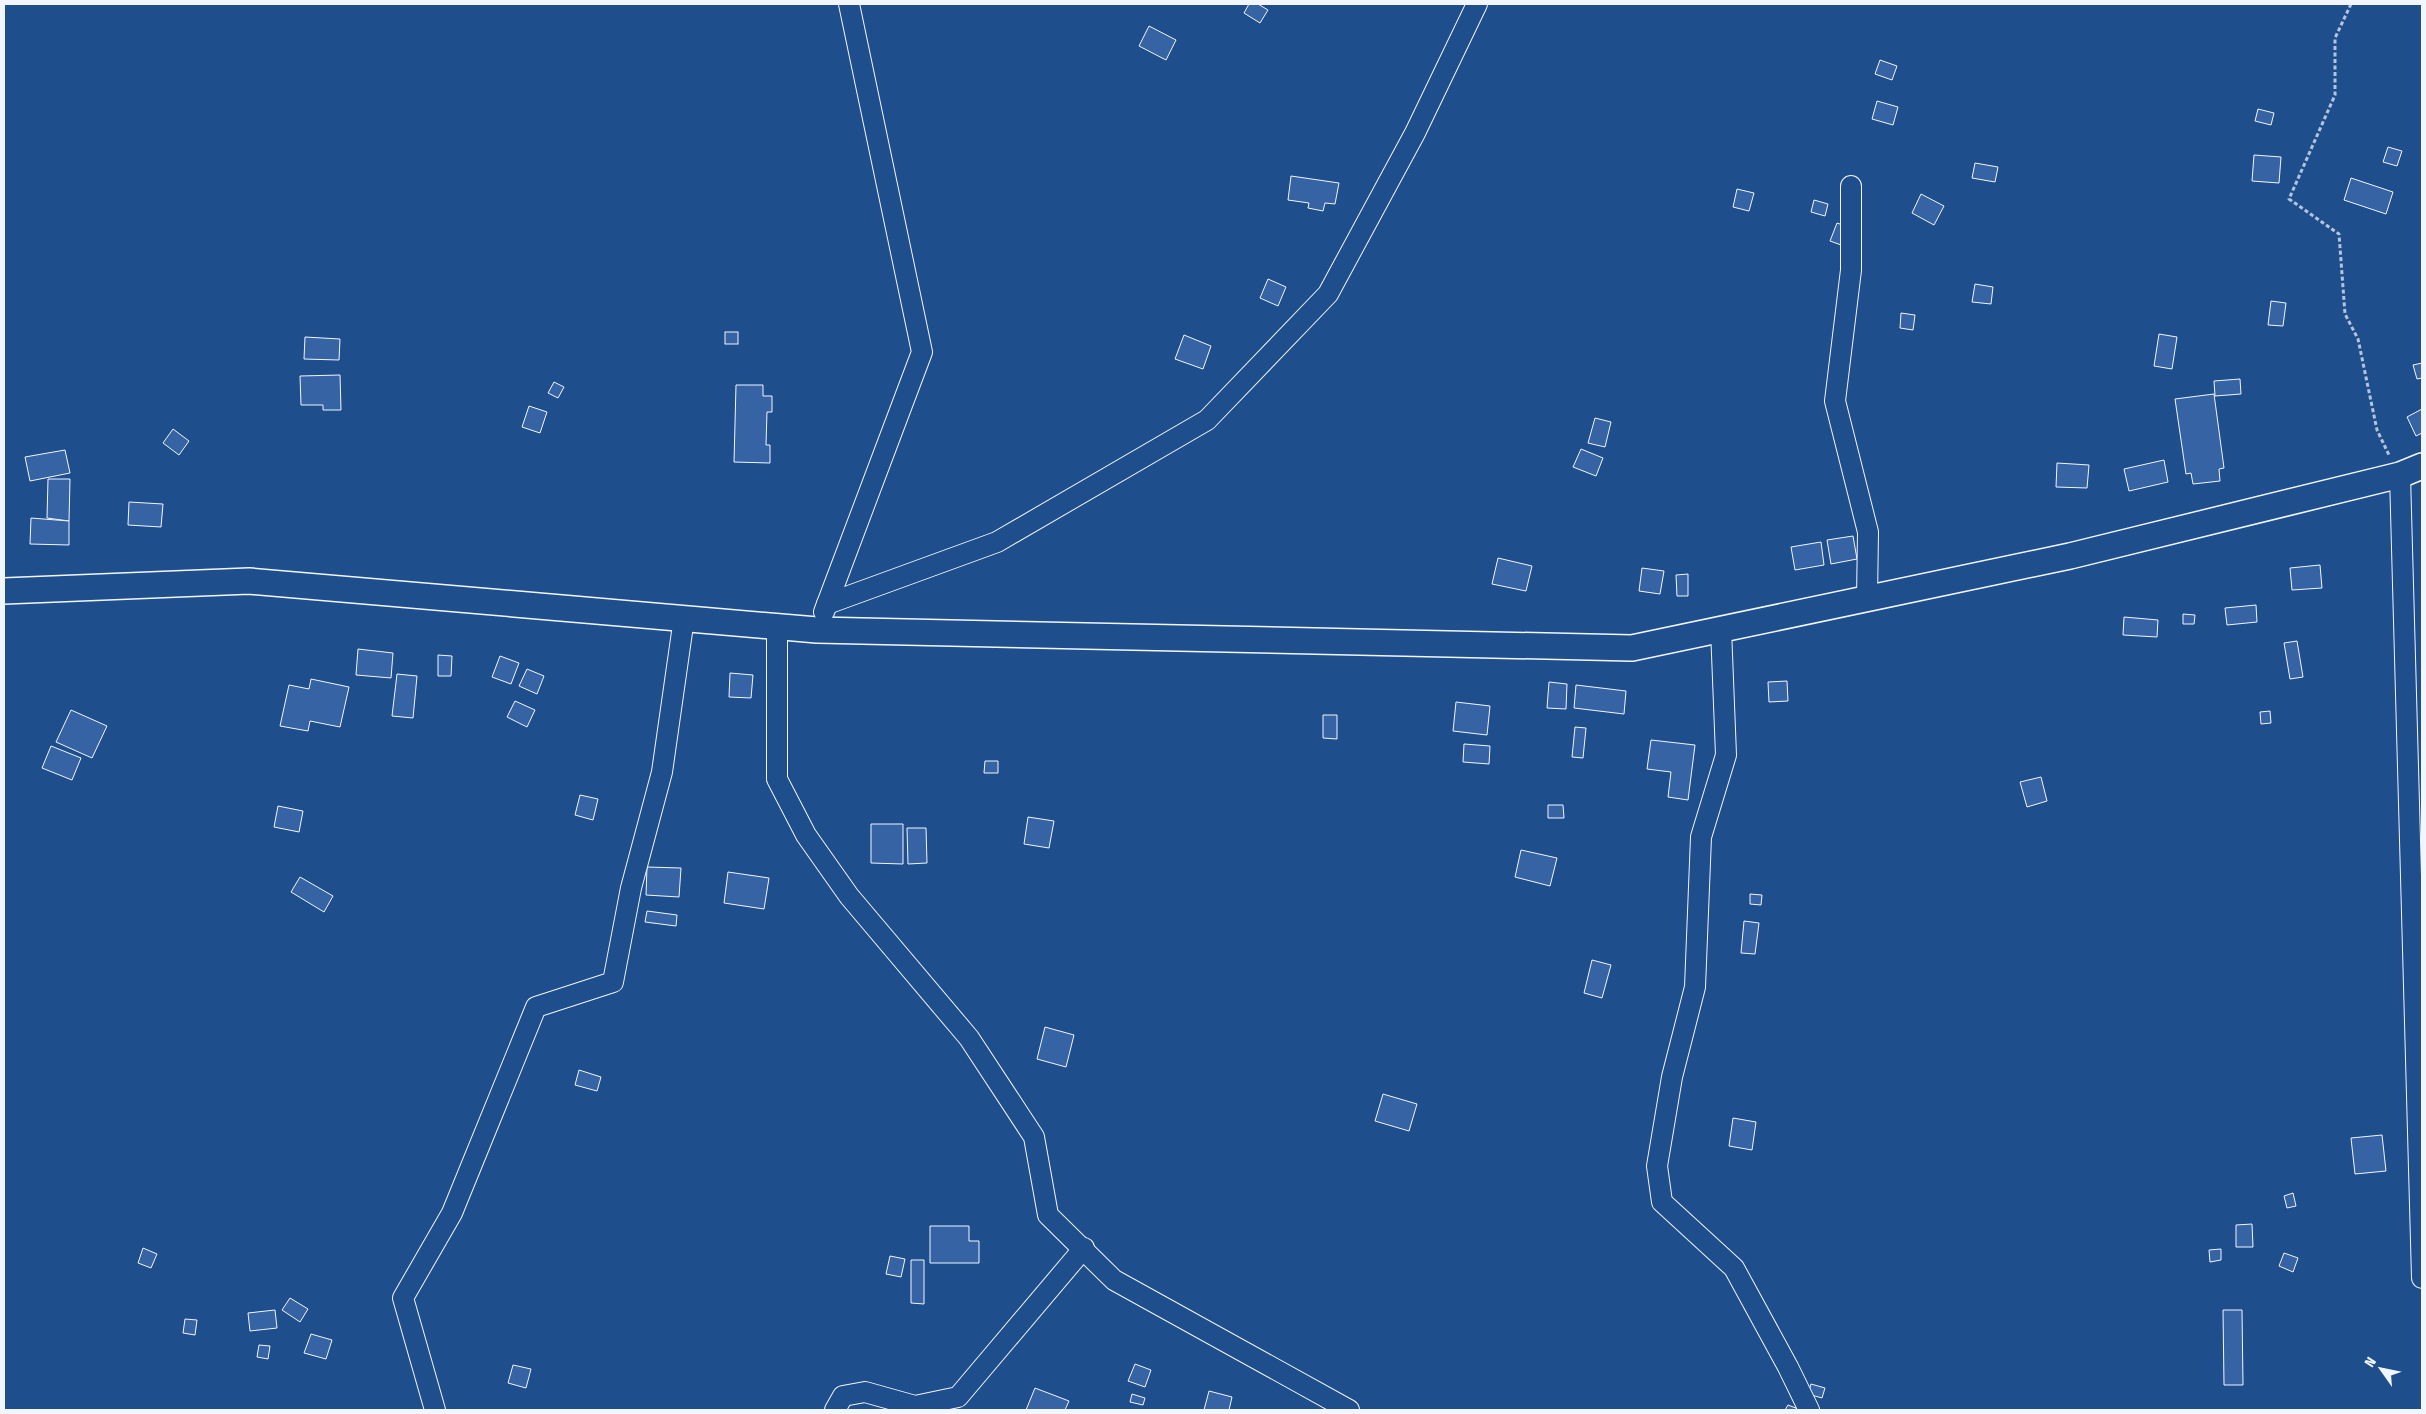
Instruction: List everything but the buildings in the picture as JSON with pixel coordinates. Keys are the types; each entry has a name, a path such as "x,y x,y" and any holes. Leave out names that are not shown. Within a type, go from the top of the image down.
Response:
{"street":[{"path":"818,630 922,352 849,4"},
{"path":"827,604 997,542 1207,420 1328,294 1415,133 1477,4"},
{"path":"1851,186 1851,270 1835,401 1868,532 1867,598"},
{"path":"4,591 249,581 818,630 1632,648 2070,556 2411,471 2422,1278"},
{"path":"435,1410 403,1298 452,1213 536,1006 613,982 631,888 662,772 684,618"},
{"path":"777,627 777,779 806,835 849,896 969,1038 1034,1137 1048,1215 1084,1248 1114,1280 1349,1410"},
{"path":"1721,629 1726,755 1701,837 1695,987 1672,1077 1657,1166 1662,1202 1734,1268 1788,1367 1809,1410"},
{"path":"836,1410 843,1396 865,1392 915,1406 958,1397 1084,1248"}],"path":[{"path":"2351,4 2336,38 2335,95 2289,199 2338,234 2345,314 2358,339 2376,430 2411,471"}]}
